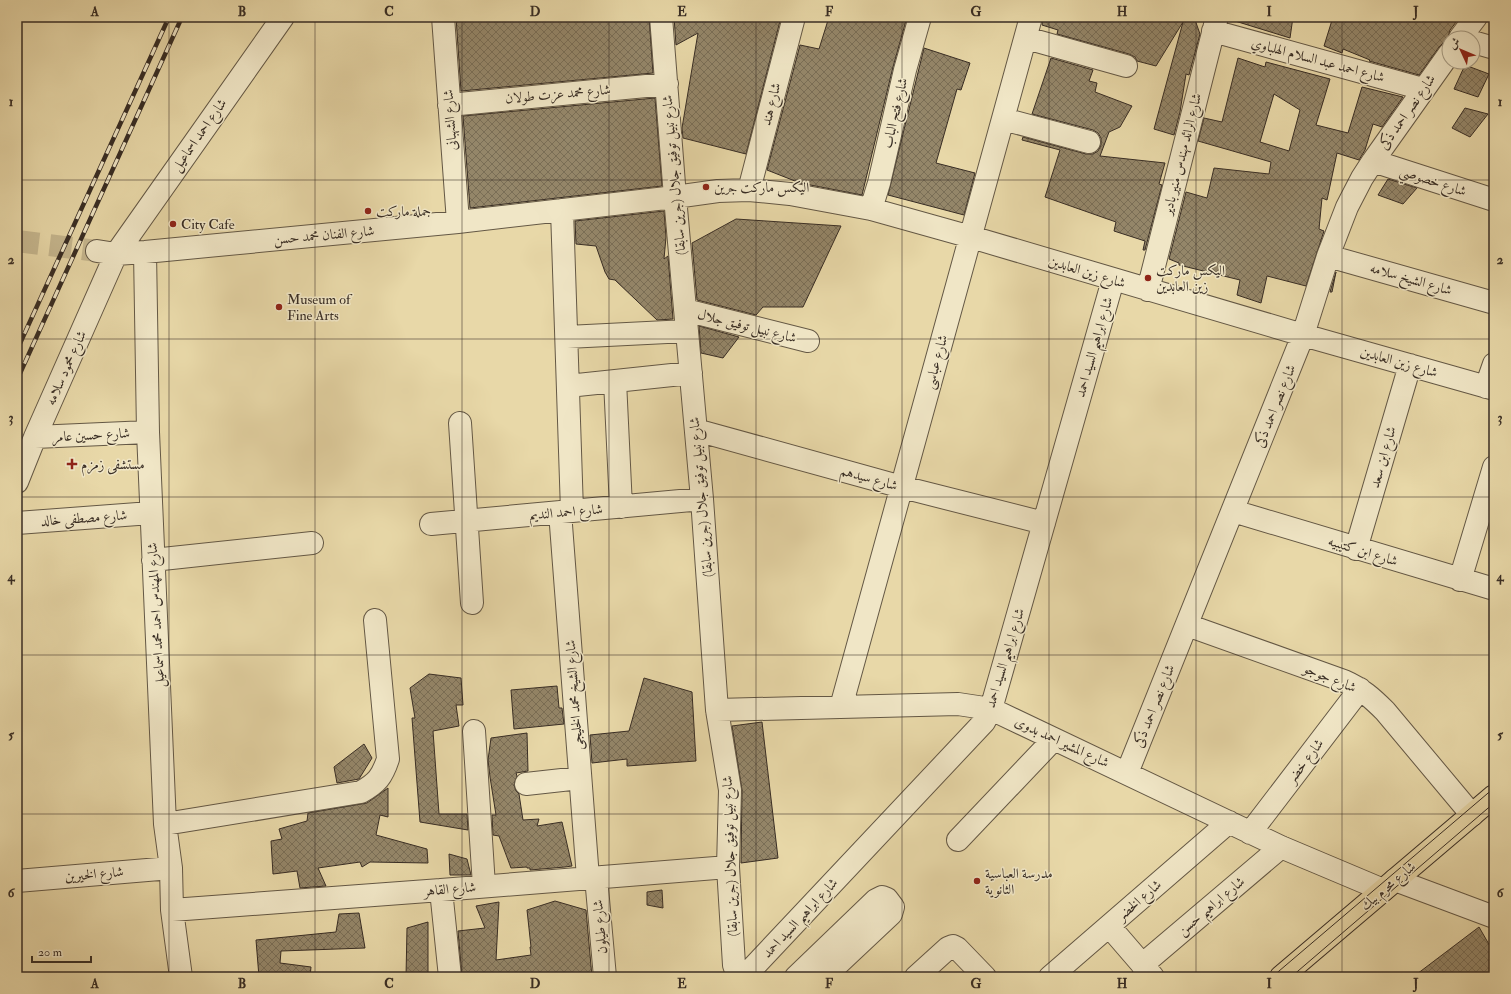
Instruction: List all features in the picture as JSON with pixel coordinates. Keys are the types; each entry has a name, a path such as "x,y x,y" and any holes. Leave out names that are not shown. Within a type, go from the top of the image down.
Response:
{"main road":[{"name":"شارع محرم بيك","path":"1281,977 1494,796"}],"street":[{"name":"شارع احمد اسماعيل","path":"106,253 283,17"},
{"name":"شارع الشهبانى","path":"443,17 458,222"},
{"name":"شارع نبيل توفيق جلال (جرين سابقا)","path":"661,17 675,197 702,499 717,710 730,790 728,866 734,965 738,977"},
{"name":"شارع هند","path":"749,190 794,17"},
{"name":"شارع فتح الباب","path":"871,209 879,183 905,70 920,17"},
{"name":"شارع عباسى","path":"841,707 1031,17"},
{"path":"1467,30 1476,17"},
{"name":"شارع احمد عبد السلام الهلباوي","path":"1215,24 1423,89"},
{"name":"شارع الرائد مهندس منير بادير","path":"1148,290 1215,24"},
{"path":"1026,38 1126,66"},
{"path":"1481,44 1494,48"},
{"name":"شارع نصر احمد ذكى","path":"1127,773 1304,335 1328,256 1346,207 1373,161 1441,65"},
{"name":"شارع محمد عزت طولان","path":"449,105 667,84"},
{"path":"1003,119 1089,142"},
{"name":"شارع خصوصي","path":"1373,161 1494,200"},
{"name":"شارع زين العابدين","path":"675,197 718,191 749,190 790,194 871,209 1490,388"},
{"name":"شارع الفنان محمد حسن","path":"106,253 145,252 458,222 675,197"},
{"name":"شارع الشيخ محمد الخليجى","path":"562,210 568,386 566,512 580,778 592,878"},
{"name":"شارع المهندس احمد محمد اسماعيل","path":"145,252 148,432 165,824 171,868 172,910 181,977"},
{"name":"شارع محمود سلامه","path":"17,482 106,253"},
{"name":"شارع الشيخ سلامه","path":"1328,256 1494,303"},
{"name":"شارع ابراهيم السيد احمد","path":"744,977 984,722 991,709 1113,280"},
{"name":"شارع نبيل توفيق جلال","path":"567,337 686,320 808,341"},
{"path":"1490,388 1494,364"},
{"name":"شارع ابن سعد","path":"1356,549 1410,365"},
{"path":"568,386 691,373"},
{"path":"615,381 621,507"},
{"path":"460,423 472,603"},
{"name":"شارع سيدهم","path":"696,430 902,487 1044,523"},
{"name":"شارع حسين عامر","path":"35,438 148,432"},
{"path":"1460,580 1494,467"},
{"name":"شارع احمد النديم","path":"431,524 702,499"},
{"name":"شارع ابن كتيبيه","path":"1233,511 1494,589"},
{"name":"شارع مصطفى خالد","path":"17,523 151,513"},
{"path":"153,560 312,543"},
{"path":"165,824 361,792 374,784 384,772 388,759 375,620"},
{"name":"شارع جوجو","path":"1187,625 1344,681 1360,689 1385,711 1472,815"},
{"name":"شارع خضر","path":"1250,832 1360,689"},
{"name":"شارع المشير احمد بدوى","path":"717,710 958,704 991,709 1281,847 1389,885 1494,917"},
{"path":"474,731 484,886"},
{"path":"958,840 1054,739"},
{"path":"526,784 580,778"},
{"name":"شارع الخضر","path":"1050,977 1229,822"},
{"name":"شارع ابراهيم حسن","path":"1109,926 1150,974 1281,847"},
{"name":"شارع القاهر","path":"172,910 592,878 728,866"},
{"name":"شارع الخيرين","path":"17,880 171,868"},
{"name":"شارع طيلون","path":"592,878 605,977"},
{"path":"440,890 450,977"},
{"path":"796,977 876,900 882,897 887,899 893,907 891,914 824,977"},
{"path":"916,977 948,948 953,946 957,948 985,977"}],"building":[{"path":"456,17 649,17 653,73 461,91"},
{"path":"674,17 781,17 746,154 683,138 682,128 698,33 676,45"},
{"path":"829,17 907,17 893,67 862,195 800,183 767,170 800,45 819,49"},
{"path":"1043,17 1194,17 1200,34 1189,75 1186,74 1180,112 1174,135 1154,129 1183,22 1156,66 1137,61 1135,57 1129,54 1057,34 1058,30 1042,25"},
{"path":"1235,17 1293,17 1290,38 1235,21"},
{"path":"1333,17 1460,17 1450,30 1441,30 1441,45 1419,75 1369,61 1370,60 1343,49 1342,53 1324,46"},
{"path":"924,48 970,63 961,90 957,89 936,163 975,173 964,215 888,195"},
{"path":"1051,58 1093,70 1089,81 1097,83 1095,92 1132,106 1120,127 1109,132 1100,156 1165,163 1159,184 1162,185 1145,250 1143,250 1145,241 1114,231 1116,222 1045,197 1060,150 1022,140 1023,137 1086,154 1093,154 1098,151 1101,145 1101,138 1098,133 1093,130 1032,114"},
{"path":"1238,58 1265,67 1266,62 1330,79 1316,125 1348,133 1362,87 1403,97 1382,127 1373,124 1365,150 1359,160 1337,153 1327,200 1322,198 1319,229 1324,231 1306,286 1267,276 1261,303 1237,295 1240,280 1179,265 1179,263 1169,259 1186,192 1207,198 1214,168 1269,174 1271,162 1198,141 1204,118 1222,122","holes":["1274,94 1300,110 1289,151 1260,142"]},
{"path":"1463,70 1478,70 1489,74 1478,97 1454,89"},
{"path":"655,98 662,186 470,208 463,116"},
{"path":"1465,108 1488,114 1470,137 1452,128"},
{"path":"1388,179 1417,188 1403,204 1378,195"},
{"path":"664,211 666,237 664,259 668,256 673,319 657,320 615,280 609,279 596,246 576,244 575,221"},
{"path":"736,219 841,226 803,307 763,307 756,315 697,300 692,243"},
{"path":"1336,272 1332,292 1330,292"},
{"path":"699,326 739,337 723,358 701,353"},
{"path":"429,674 461,678 463,705 456,705 459,726 433,731 439,814 467,814 468,830 420,822 412,718 415,718 410,688"},
{"path":"644,678 692,692 696,761 627,766 627,759 592,763 590,735 629,731"},
{"path":"557,686 559,708 562,708 564,724 514,729 511,690"},
{"path":"762,722 778,858 741,863 742,790 732,726"},
{"path":"527,733 528,771 516,773 517,776 514,785 519,794 523,820 539,819 537,826 562,822 572,866 530,870 530,868 527,867 511,868 499,836 493,835 492,815 496,815 488,760 491,738"},
{"path":"364,744 372,758 359,779 337,783 334,767"},
{"path":"388,788 388,817 380,815 376,835 427,849 428,863 370,862 362,867 360,862 318,868 326,886 300,888 297,871 273,874 271,841 282,839 279,829 307,821 308,813 367,803"},
{"path":"449,854 467,859 471,875 450,875"},
{"path":"662,890 663,908 647,905 647,892"},
{"path":"555,901 586,910 592,977 462,977 458,931 485,928 476,906 499,902 496,960 531,955 527,910"},
{"path":"359,913 365,948 281,951 280,963 311,967 310,977 259,977 256,940 336,932 339,914"},
{"path":"428,922 428,977 406,977 407,928"},
{"path":"1479,927 1494,953 1494,977 1413,977"}],"tunnel":[{"path":"17,241 97,251"}],"tram line":[{"path":"1272,977 1494,788"},
{"path":"1291,977 1494,803"}],"railway":[{"path":"17,350 169,17"},
{"path":"17,380 182,17"}],"place":[{"name":"اليكس ماركت جرين","path":"706,187"},
{"name":"جملة ماركت","path":"368,211"},
{"name":"City Cafe","path":"173,224"},
{"name":"اليكس ماركت زين العابدين","path":"1148,278"},
{"name":"Museum of Fine Arts","path":"279,307"},
{"name":"مستشفى زمزم","path":"72,464"},
{"name":"مدرسة العباسية الثانوية","path":"977,881"}]}
